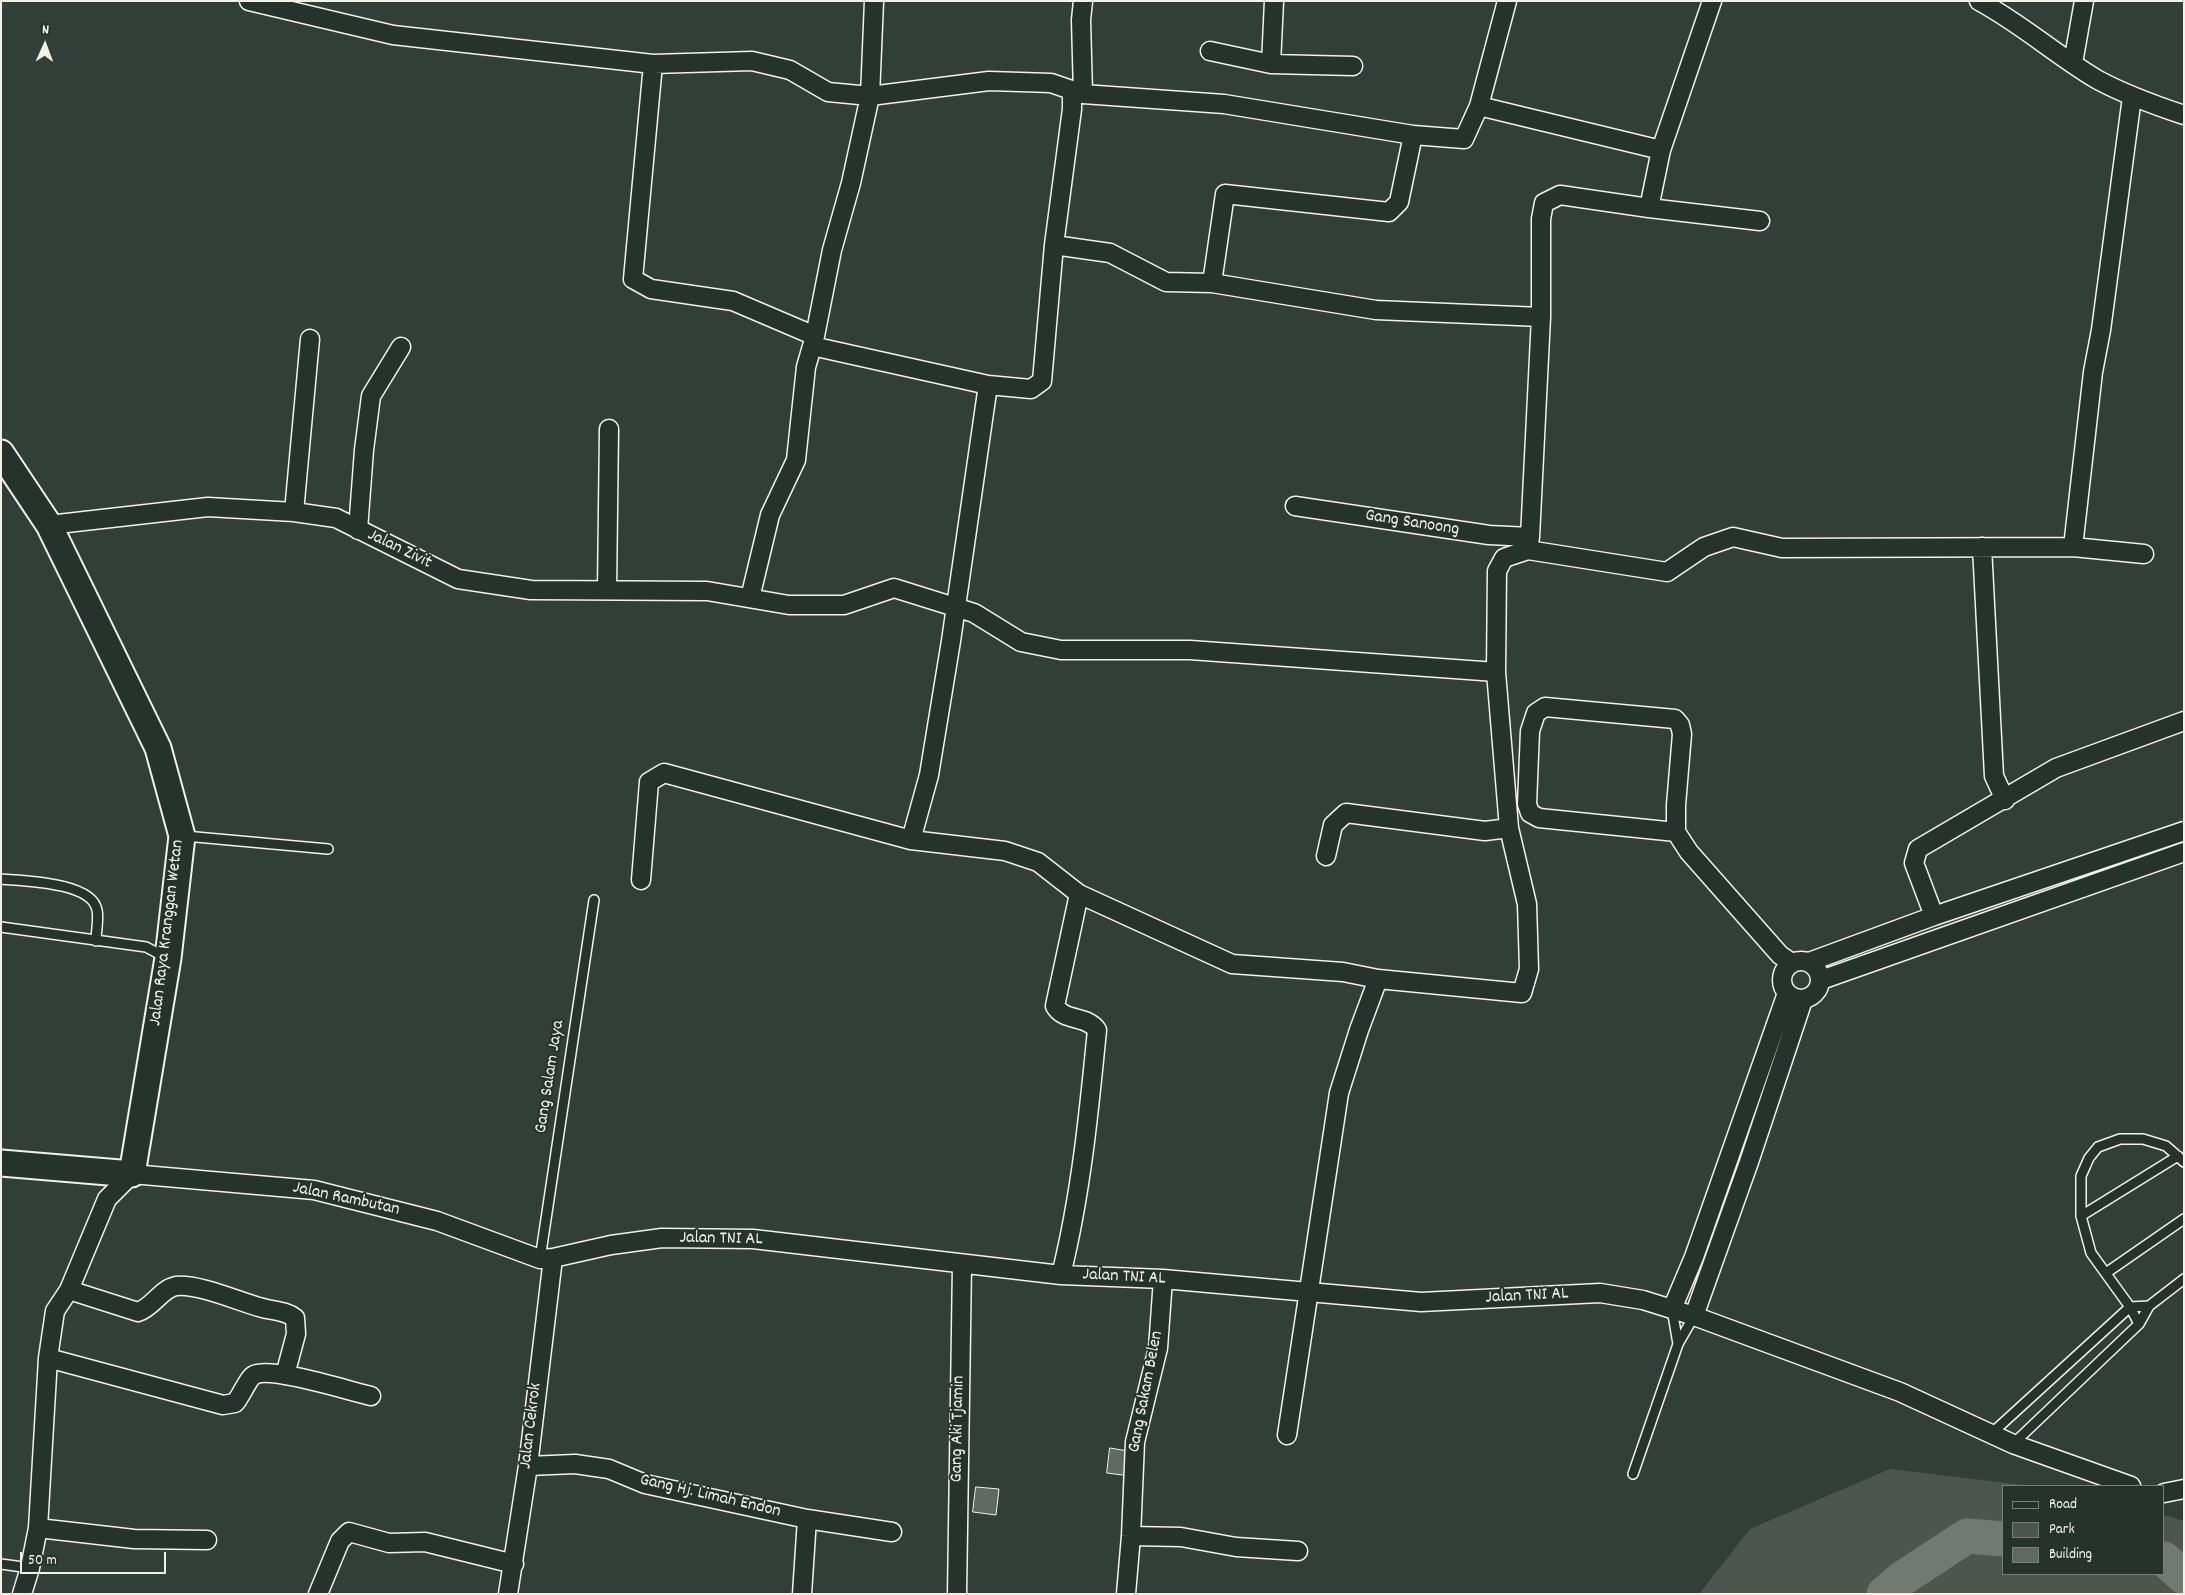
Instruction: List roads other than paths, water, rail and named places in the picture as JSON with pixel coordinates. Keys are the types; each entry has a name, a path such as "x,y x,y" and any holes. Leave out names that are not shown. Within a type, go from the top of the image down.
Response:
{"main road":[{"name":"Jalan Raya Kranggan Wetan","path":"1,453 49,525 158,748 182,836 168,958 132,1174"},
{"path":"1,1163 132,1174"}],"street":[{"path":"250,1 393,35 653,64 752,61 790,70 828,92 870,96 989,81 1051,83 1078,93 1224,104 1413,135 1464,139 1479,106 1507,1"},
{"path":"750,598 770,515 796,460 806,367 832,250 851,183 870,96 874,1"},
{"path":"653,64 633,279 651,288 733,301 813,341 988,385 1031,388 1042,382 1054,245 1072,109 1078,93 1083,1"},
{"path":"1271,64 1274,1"},
{"path":"1648,208 1661,150 1712,1"},
{"path":"1979,1 2003,14 2098,79 2132,97 2184,115"},
{"path":"2073,63 2084,1"},
{"path":"1210,51 1271,64 1353,66"},
{"path":"2074,547 2093,372 2102,320 2132,97"},
{"path":"1479,106 1661,150"},
{"path":"1212,283 1225,194 1389,212 1399,202 1413,135"},
{"path":"641,880 649,782 664,773 911,840 1006,851 1038,862 1079,894 1232,964 1343,972 1378,979 1522,993 1529,969 1528,904 1510,828 1496,672 1497,571 1504,558 1529,544 1541,317 1541,219 1544,203 1560,196 1760,222"},
{"path":"1054,245 1110,253 1166,282 1212,283 1376,310 1475,316 1541,317"},
{"path":"294,512 310,338"},
{"path":"358,530 364,450 371,396 402,347"},
{"path":"911,840 929,775 952,641 955,608 978,464 988,385"},
{"path":"607,590 609,429"},
{"name":"Gang Sanoong","path":"1295,506 1489,535 1667,572 1704,547 1733,538 1782,548 2074,547 2144,554"},
{"name":"Jalan Zivit","path":"49,525 208,507 294,512 336,518 458,579 531,590 707,591 789,605 844,605 894,588 974,613 1022,642 1061,650 1190,650 1496,672"},
{"path":"1982,546 1994,776 2005,800"},
{"path":"1676,832 1539,818 1530,814 1527,804 1530,731 1536,713 1545,707 1675,719 1680,725 1682,734 1676,805 1676,832 1689,852 1792,962 1816,967 1821,980 1817,992 1811,997 1795,996 1782,986 1782,977 1792,962 2184,831"},
{"path":"1934,916 1914,863 1918,849 2005,800 2056,768 2184,721"},
{"path":"1326,856 1334,825 1346,813 1485,831 1510,828"},
{"path":"1821,980 2184,852"},
{"path":"1061,1275 1072,1230 1083,1164 1097,1030 1089,1022 1064,1015 1055,1006 1079,894"},
{"path":"1287,1435 1339,1094 1358,1030 1378,979"},
{"path":"1672,1309 1694,1257 1729,1154 1795,996"},
{"path":"1694,1316 1749,1162 1795,996"},
{"path":"1729,1154 1749,1162"},
{"path":"22,1594 30,1568 38,1528 48,1358 55,1311 69,1290 106,1199 132,1174"},
{"name":"Jalan Rambutan","path":"132,1174 314,1190 437,1221 546,1259"},
{"name":"Jalan TNI AL","path":"546,1259 611,1245 662,1238 752,1239 1061,1275 1163,1280 1421,1302 1600,1293 1643,1300 1694,1316 1900,1392 2013,1444 2127,1485"},
{"name":"Jalan Cekrok","path":"508,1594 528,1466 546,1259"},
{"name":"Gang Aki Tjamin","path":"957,1594 962,1264"},
{"name":"Gang Sakam Belen","path":"1126,1594 1131,1536 1135,1442 1158,1348 1163,1280"},
{"path":"69,1290 138,1312 147,1309 168,1289 176,1286 186,1286 261,1308 290,1314 295,1318 296,1334 285,1375"},
{"path":"48,1358 223,1405 235,1403 244,1393 249,1379 263,1372 285,1375 371,1396"},
{"name":"Gang Hj. Limah Endon","path":"528,1466 575,1464 609,1469 645,1484 807,1519 892,1532"},
{"path":"2165,1493 2184,1489"},
{"path":"802,1594 807,1519"},
{"path":"38,1528 134,1539 207,1540"},
{"path":"318,1594 340,1541 349,1532 389,1543 425,1542 514,1564"},
{"path":"1131,1536 1182,1537 1236,1547 1298,1550"}],"lane":[{"path":"182,836 328,849"},
{"path":"1,879 36,882 73,889 90,897 97,910 96,941"},
{"name":"Gang Salam Jaya","path":"546,1259 594,900"},
{"path":"1,927 146,947 168,958"},
{"path":"2081,1216 2181,1159 2166,1146 2143,1139 2120,1139 2098,1147 2089,1158 2080,1176 2081,1216 2091,1253 2130,1307 2139,1324"},
{"path":"2106,1273 2184,1219"},
{"path":"2013,1444 2139,1324 2149,1306 2184,1279"},
{"path":"1992,1433 2130,1307 2149,1306"},
{"path":"1672,1309 1678,1344"},
{"path":"1633,1474 1678,1344 1694,1316"},
{"path":"1,1564 30,1568"}],"waterway":[{"path":"1884,1594 1903,1578 1967,1536 2002,1539"},
{"path":"2165,1560 2184,1577"}]}
